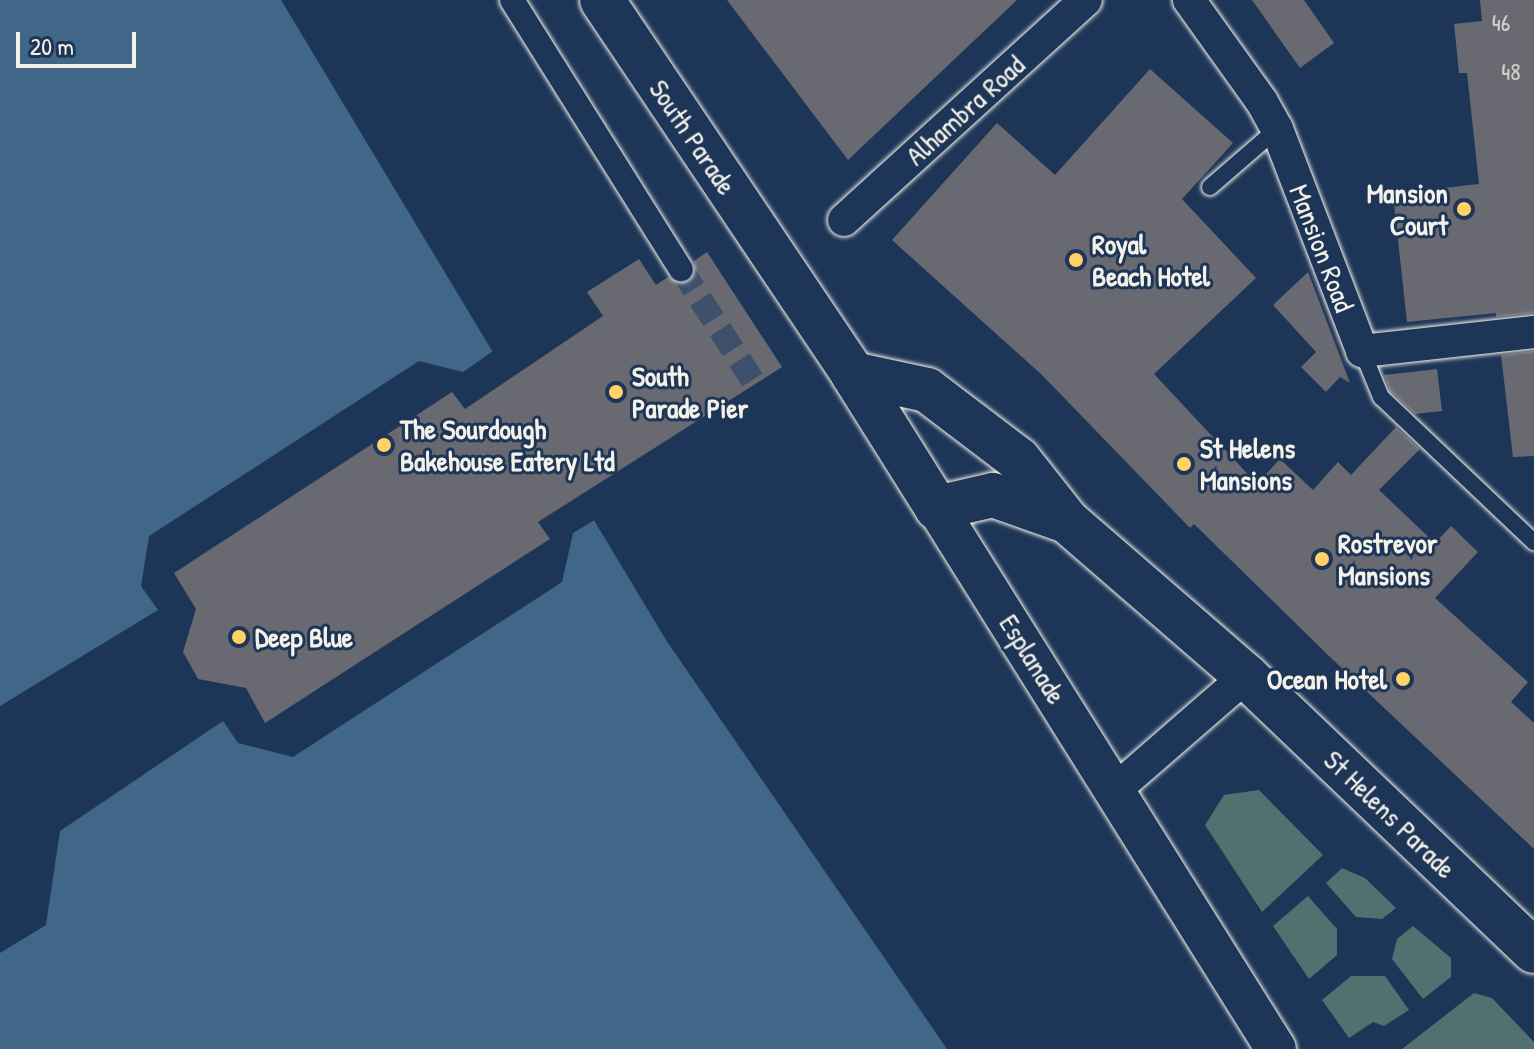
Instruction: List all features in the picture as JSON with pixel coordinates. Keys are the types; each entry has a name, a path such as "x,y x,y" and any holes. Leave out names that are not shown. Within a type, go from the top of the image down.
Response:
{"main road":[{"name":"South Parade","path":"602,0 784,273"},
{"name":"Esplanade","path":"784,273 853,374 937,508"},
{"name":"St Helens Parade","path":"853,374 927,390 959,410 1018,459 1067,521 1246,676 1534,951"},
{"name":"St Helens Parade","path":"937,508 993,495 1067,521"}],"street":[{"path":"512,0 681,269"},
{"name":"Alhambra Road","path":"844,220 1086,0"},
{"name":"Mansion Road","path":"1189,0 1262,102 1277,129 1362,351"},
{"path":"1362,351 1534,332"},
{"name":"Esplanade","path":"937,508 1276,1049"},
{"path":"1115,790 1246,676"}],"lane":[{"path":"1210,187 1277,129"},
{"path":"1362,351 1381,397 1534,542"}],"green space":[{"path":"1259,790 1323,855 1262,912 1205,825 1224,795"},
{"path":"1342,868 1365,878 1396,908 1382,919 1356,917 1326,883"},
{"path":"1308,896 1337,929 1337,955 1309,979 1273,926"},
{"path":"1413,926 1451,958 1451,977 1423,999 1392,959 1397,939"},
{"path":"1351,976 1385,976 1409,1010 1384,1026 1373,1022 1349,1038 1322,1000"},
{"path":"1474,993 1492,998 1534,1042 1534,1049 1402,1049"}],"water":[{"path":"0,0 281,0 666,640 947,1049 0,1049"}],"pier":[{"name":"South Parade Pier","path":"496,349 598,518 573,533 562,582 293,757 238,743 223,721 60,831 46,925 0,953 0,706 158,610 141,586 149,536 419,361 463,372"}],"building":[{"path":"727,0 1017,0 848,160"},
{"path":"1252,0 1304,0 1334,43 1300,68"},
{"name":"Mansion Court","path":"1480,0 1534,0 1534,313 1496,317 1496,313 1407,322 1394,204 1444,198 1443,188 1479,184 1467,73 1459,73 1454,24 1482,21"},
{"path":"1150,69 1233,143 1182,199 1256,278 1154,374 1257,484 1280,459 1313,490 1338,462 1351,475 1396,427 1420,449 1379,490 1435,543 1451,526 1478,552 1435,598 1528,682 1511,702 1534,723 1534,849 1194,524 1190,528 1042,375 892,240 997,123 1055,175"},
{"path":"707,252 782,367 538,522 550,539 265,723 246,688 198,679 183,652 196,609 174,573 452,392 465,409 603,316 587,292 639,259 656,285 668,277 682,284 695,275 694,261"},
{"path":"1308,272 1350,383 1340,377 1326,392 1301,367 1316,352 1273,305"},
{"path":"1534,351 1534,456 1513,457 1501,355"},
{"path":"1437,369 1442,411 1415,414 1390,391 1384,375"}],"tunnel":[{"path":"681,269 755,384"}],"place":[{"name":"Mansion Court","path":"1464,209"},
{"name":"Royal Beach Hotel","path":"1076,260"},
{"name":"South Parade Pier","path":"616,392"},
{"name":"The Sourdough Bakehouse Eatery Ltd","path":"384,445"},
{"name":"St Helens Mansions","path":"1184,464"},
{"name":"Rostrevor Mansions","path":"1322,559"},
{"name":"Deep Blue","path":"239,637"},
{"name":"Ocean Hotel","path":"1403,679"}]}
